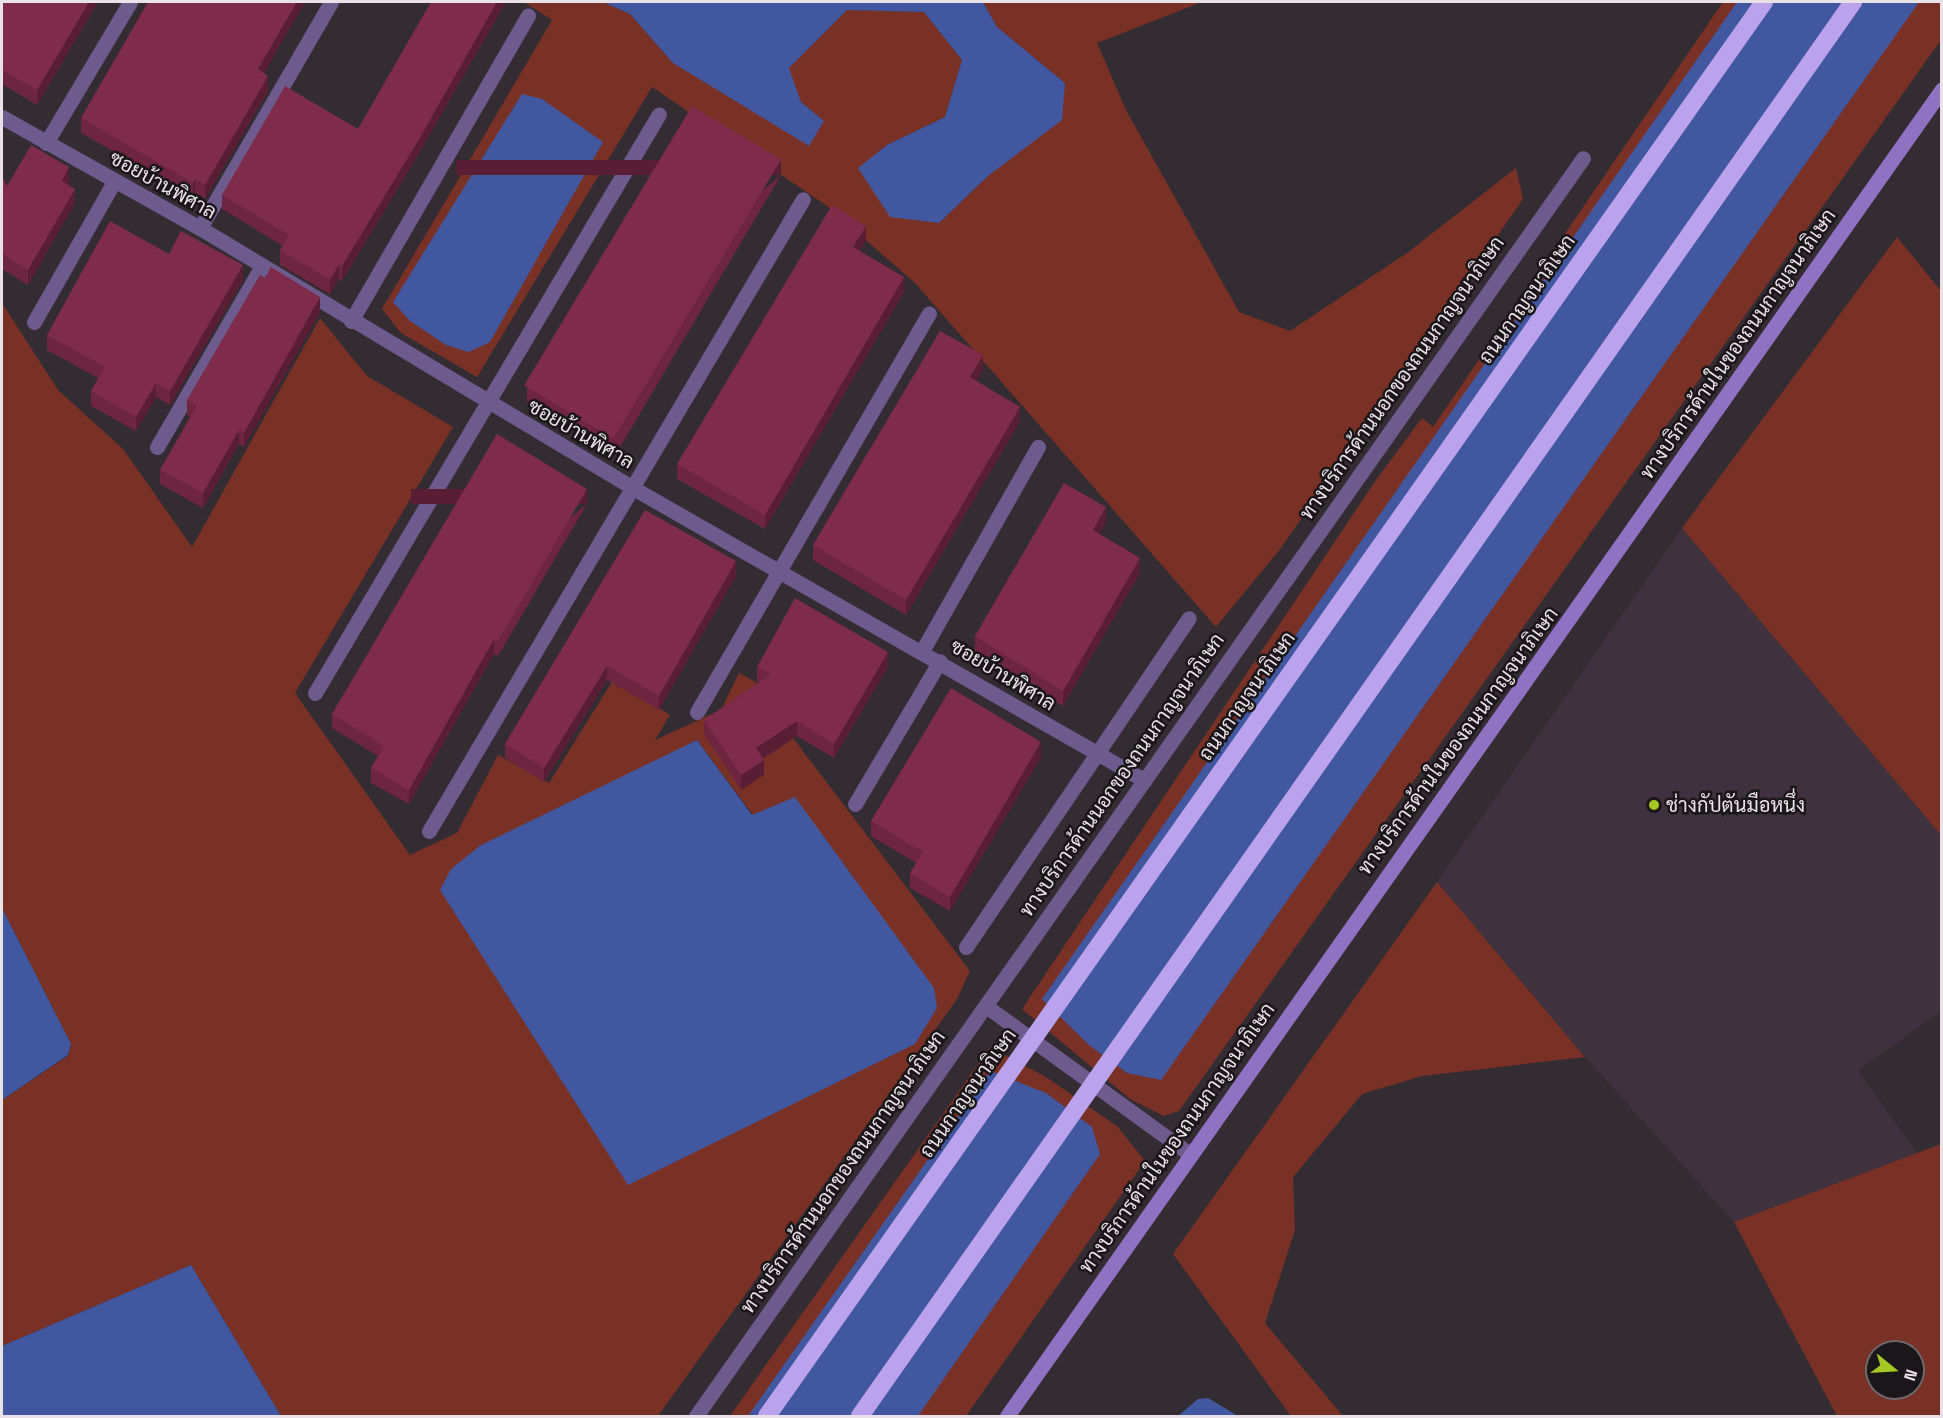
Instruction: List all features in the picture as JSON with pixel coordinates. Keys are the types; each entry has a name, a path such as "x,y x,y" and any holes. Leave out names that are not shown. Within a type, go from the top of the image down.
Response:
{"highway":[{"name":"ถนนกาญจนาภิเษก","path":"767,1416 1764,2"},
{"path":"860,1416 1853,2"}],"main road":[{"name":"ทางบริการด้านในของถนนกาญจนาภิเษก","path":"1007,1416 1941,89"}],"street":[{"path":"46,143 130,2"},
{"path":"200,228 331,2"},
{"path":"351,321 528,16"},
{"path":"315,693 659,114"},
{"name":"ซอยบ้านพิศาล","path":"2,117 114,182 200,228 487,403 633,488 940,661 1099,756 1144,780"},
{"name":"ทางบริการด้านนอกของถนนกาญจนาภิเษก","path":"696,1416 1583,158"},
{"path":"34,322 114,182"},
{"path":"429,831 802,199"},
{"path":"157,447 262,266"},
{"path":"697,712 929,314"},
{"path":"922,651 1038,447"},
{"path":"966,947 1099,756 1189,618"},
{"path":"855,804 940,661"},
{"path":"986,1006 1191,1155"}],"shaded area":[{"path":"524,2 603,2 630,14 673,63 824,121 801,102 788,68 847,10 924,12 962,60 945,117 887,145 939,223 988,176 1065,83 997,27 983,2 1202,2 1097,43 1126,110 1239,312 1290,331 1407,253 1516,168 1523,199 1281,548 1216,627 915,283 827,206 652,87 477,377 401,333 382,309 552,20"},
{"path":"1723,2 1941,2 1941,40 1179,1111 1164,1116 1130,1099 1022,1009 1376,480 1422,418 1433,427"},
{"path":"1897,237 1941,291 1941,835 1682,528"},
{"path":"2,303 58,390 123,449 192,547 320,318 367,376 453,427 295,693 410,855 457,833 498,755 549,783 613,680 670,715 655,740 721,710 739,673 804,709 790,734 970,971 957,999 658,1416 281,1416 191,1265 2,1346 2,1100 68,1056 71,1044 2,908","holes":["697,740 753,815 796,797 628,1184"]},
{"path":"1682,528 1941,835 1941,1011 1858,1071 1917,1153 1734,1222 1585,1057 1437,882"},
{"path":"1437,882 1585,1057 1422,1076 1362,1094 1293,1177 1295,1230 1265,1323 1343,1416 1291,1416 1173,1254"},
{"path":"990,1047 1049,1079 1118,1127 1145,1161 966,1416 730,1416"},
{"path":"1941,1144 1941,1416 1837,1416 1734,1222"}],"water":[{"path":"603,2 983,2 997,27 1065,83 1062,120 988,176 939,223 890,217 858,168 887,145 945,117 962,60 924,12 847,10 789,68 801,102 824,121 809,146 673,63 630,14"},
{"path":"1737,2 1919,2 1161,1080 1127,1073 1089,1045 1042,999"},
{"path":"522,94 542,99 603,142 490,342 469,352 446,345 410,321 393,302"},
{"path":"697,740 752,815 795,797 934,988 937,1008 915,1044 628,1185 440,890 451,869 481,845"},
{"path":"2,908 71,1044 68,1055 2,1100"},
{"path":"990,1071 1046,1093 1092,1127 1100,1154 918,1416 748,1416"},
{"path":"191,1265 281,1416 2,1416 2,1346"},
{"path":"1208,1398 1238,1416 1178,1416 1198,1399"}],"building":[{"path":"2,2 89,2 37,90 2,70"},
{"path":"148,2 297,2 258,69 268,76 205,185 195,179 193,183 81,118"},
{"path":"431,2 497,2 418,141 342,266 339,264 330,280 280,250 289,235 222,195 285,86 358,129"},
{"path":"692,106 781,160 613,439 524,385"},
{"path":"31,145 69,167 62,181 75,189 28,270 2,254 2,177 7,186"},
{"path":"832,205 866,226 853,247 904,277 765,515 677,464"},
{"path":"110,221 169,254 181,231 243,265 170,391 156,383 136,417 91,391 105,367 47,335"},
{"path":"271,267 320,297 244,433 239,430 203,493 160,470 197,406 187,400 260,275 265,278"},
{"path":"940,331 983,355 970,377 1020,407 906,600 813,545"},
{"path":"497,434 587,489 498,641 494,639 409,790 371,768 384,746 332,714"},
{"path":"1064,483 1106,507 1093,530 1140,558 1063,691 975,636"},
{"path":"645,510 736,561 659,696 607,666 544,768 505,744"},
{"path":"795,598 888,652 834,744 797,721 756,748 764,760 741,775 704,720 771,674 757,667"},
{"path":"951,688 1041,742 950,897 910,873 923,852 871,821"}],"place":[{"name":"ช่างกัปตันมือหนึ่ง","path":"1654,805"}]}
